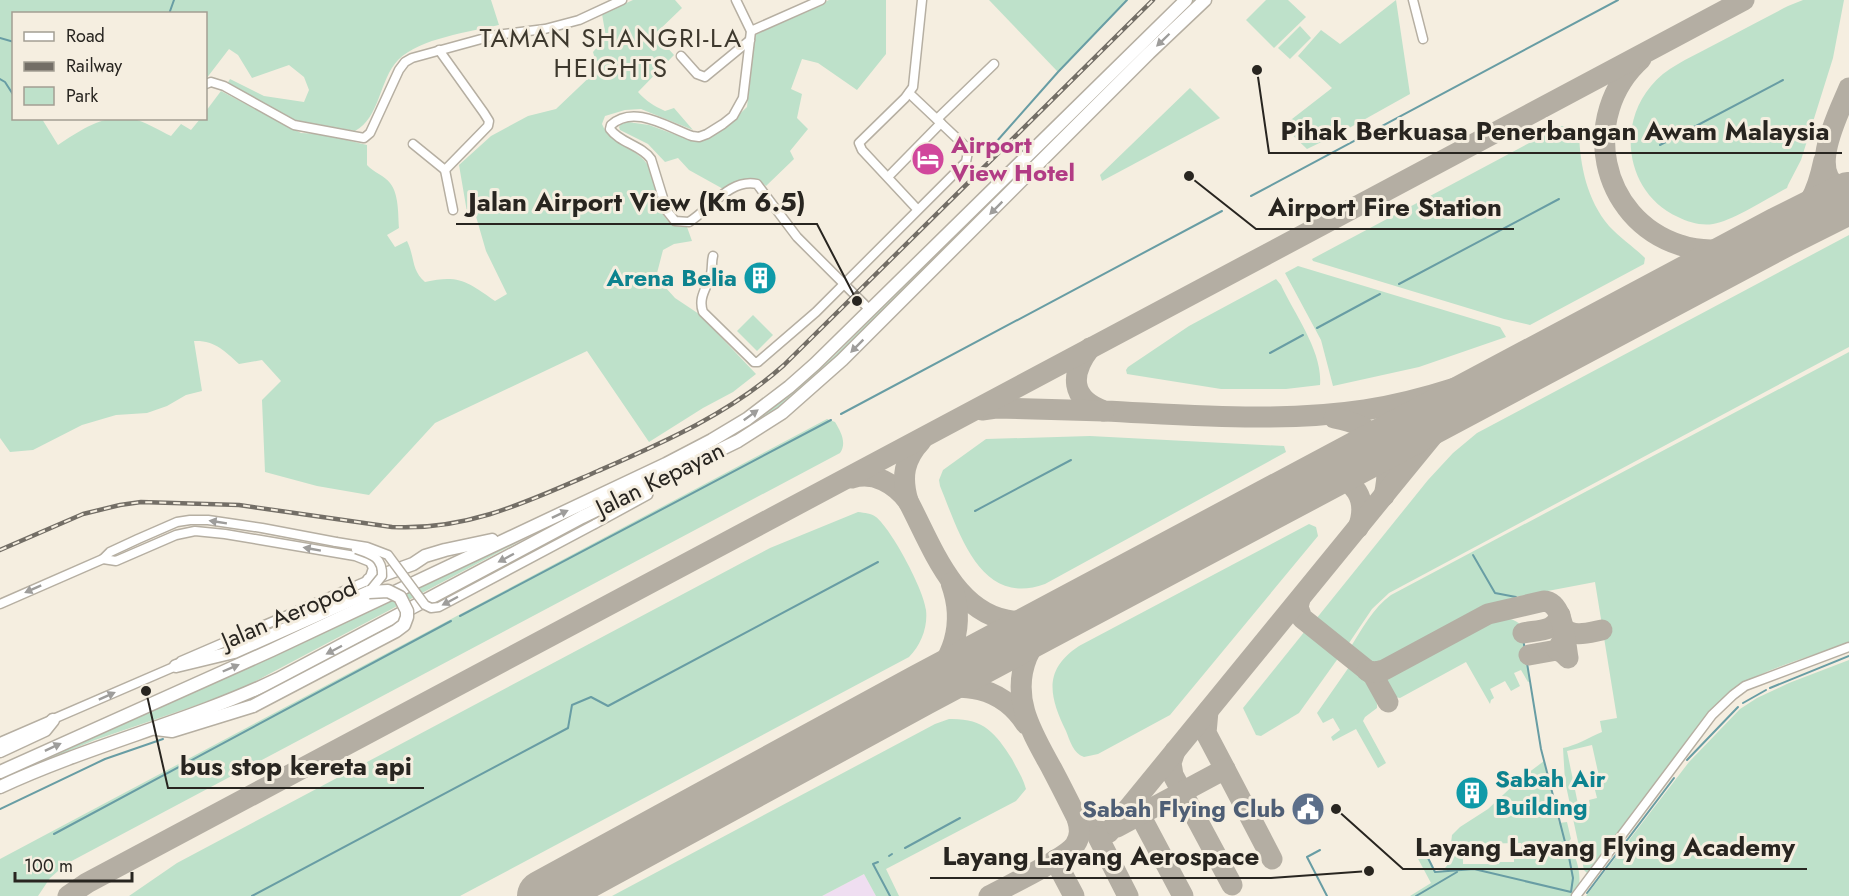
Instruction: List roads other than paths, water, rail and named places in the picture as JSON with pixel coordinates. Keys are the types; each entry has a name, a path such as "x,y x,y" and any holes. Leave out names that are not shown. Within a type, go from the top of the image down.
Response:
{"highway":[{"name":"Jalan Kepayan","path":"0,772 282,646 666,464 729,430 789,387 815,364 1186,0"},
{"name":"Jalan Kepayan","path":"0,787 52,765 236,699 278,679 582,517 751,434 782,413 823,379 1045,160 1149,53 1205,0"},
{"path":"176,666 234,652 425,556 485,542 527,529"},
{"path":"413,564 420,570 426,571 469,553 486,549"},
{"path":"154,728 172,731 253,706 396,631 404,625 407,611 400,597 369,586"},
{"path":"0,751 45,730 53,720"}],"street":[{"path":"207,84 211,82 224,86 294,125 364,138 370,133 394,79 405,62 439,50 496,35 545,29 579,20 622,0"},
{"path":"681,56 697,74 705,77 751,36 821,0"},
{"path":"917,209 862,150 859,143 909,93 915,80 922,0"},
{"path":"1413,0 1423,39"},
{"path":"740,2 751,36 743,98 733,116 699,137 637,116 616,120 610,129 616,136 647,154 651,159 667,212 675,221 689,222 732,188 741,184 757,184 797,237 869,309"},
{"path":"439,50 489,122 486,129 445,170"},
{"path":"888,177 994,64"},
{"path":"713,256 710,277 700,305 703,312 754,362 758,362 816,312 966,162 968,156 964,145 909,93"},
{"path":"413,144 445,170 453,210"},
{"path":"102,559 111,552 177,522 208,520 367,547 388,555 425,605 431,608 439,607 648,495 651,484"},
{"name":"Jalan Aeropod","path":"0,604 102,559 116,561 184,532 208,532 355,556 370,562 373,568 369,586"},
{"path":"336,542 375,556 382,576 369,586"},
{"path":"1576,896 1712,716 1733,694 1745,686 1849,647"},
{"path":"0,742 176,666"}],"waterway":[{"path":"170,12 174,0"},
{"path":"997,141 1058,72 1127,0"},
{"path":"1251,196 1618,0"},
{"path":"0,38 12,41"},
{"path":"0,79 5,82 12,93"},
{"path":"1660,145 1783,80"},
{"path":"1399,284 1559,199"},
{"path":"841,414 1222,211"},
{"path":"1317,328 1380,294"},
{"path":"1270,353 1303,335"},
{"path":"460,616 831,420"},
{"path":"975,511 1071,460"},
{"path":"1473,555 1495,593 1516,597"},
{"path":"252,896 568,728 572,705 591,697 608,706 878,562"},
{"path":"54,834 451,621"},
{"path":"1521,626 1541,749 1565,842"},
{"path":"1770,688 1849,656"},
{"path":"1743,703 1766,690"},
{"path":"1687,760 1738,707"},
{"path":"0,809 105,759 163,739"},
{"path":"1587,893 1674,778"},
{"path":"905,848 960,818"},
{"path":"1320,850 1307,857 1327,896"},
{"path":"1428,858 1435,872 1474,869 1571,892 1573,878 1568,852"},
{"path":"878,862 873,864 890,896"},
{"path":"1416,896 1457,872"}],"railway":[{"path":"0,550 83,514 141,502 239,505 392,527 447,524 498,512 523,503 671,438 741,398 784,365 1153,0"}],"place":[{"name":"Pihak Berkuasa Penerbangan Awam Malaysia","path":"1257,70"},
{"name":"Airport View Hotel","path":"928,159"},
{"name":"Airport Fire Station","path":"1189,176"},
{"name":"Arena Belia","path":"760,278"},
{"name":"Jalan Airport View (Km 6.5)","path":"857,301"},
{"name":"bus stop kereta api","path":"146,691"},
{"name":"Sabah Air Building","path":"1472,793"},
{"name":"Sabah Flying Club","path":"1308,809"},
{"name":"Layang Layang Flying Academy","path":"1336,809"},
{"name":"Layang Layang Aerospace","path":"1369,871"}],"district":[{"name":"TAMAN SHANGRI-LA HEIGHTS","path":"611,52"}]}
